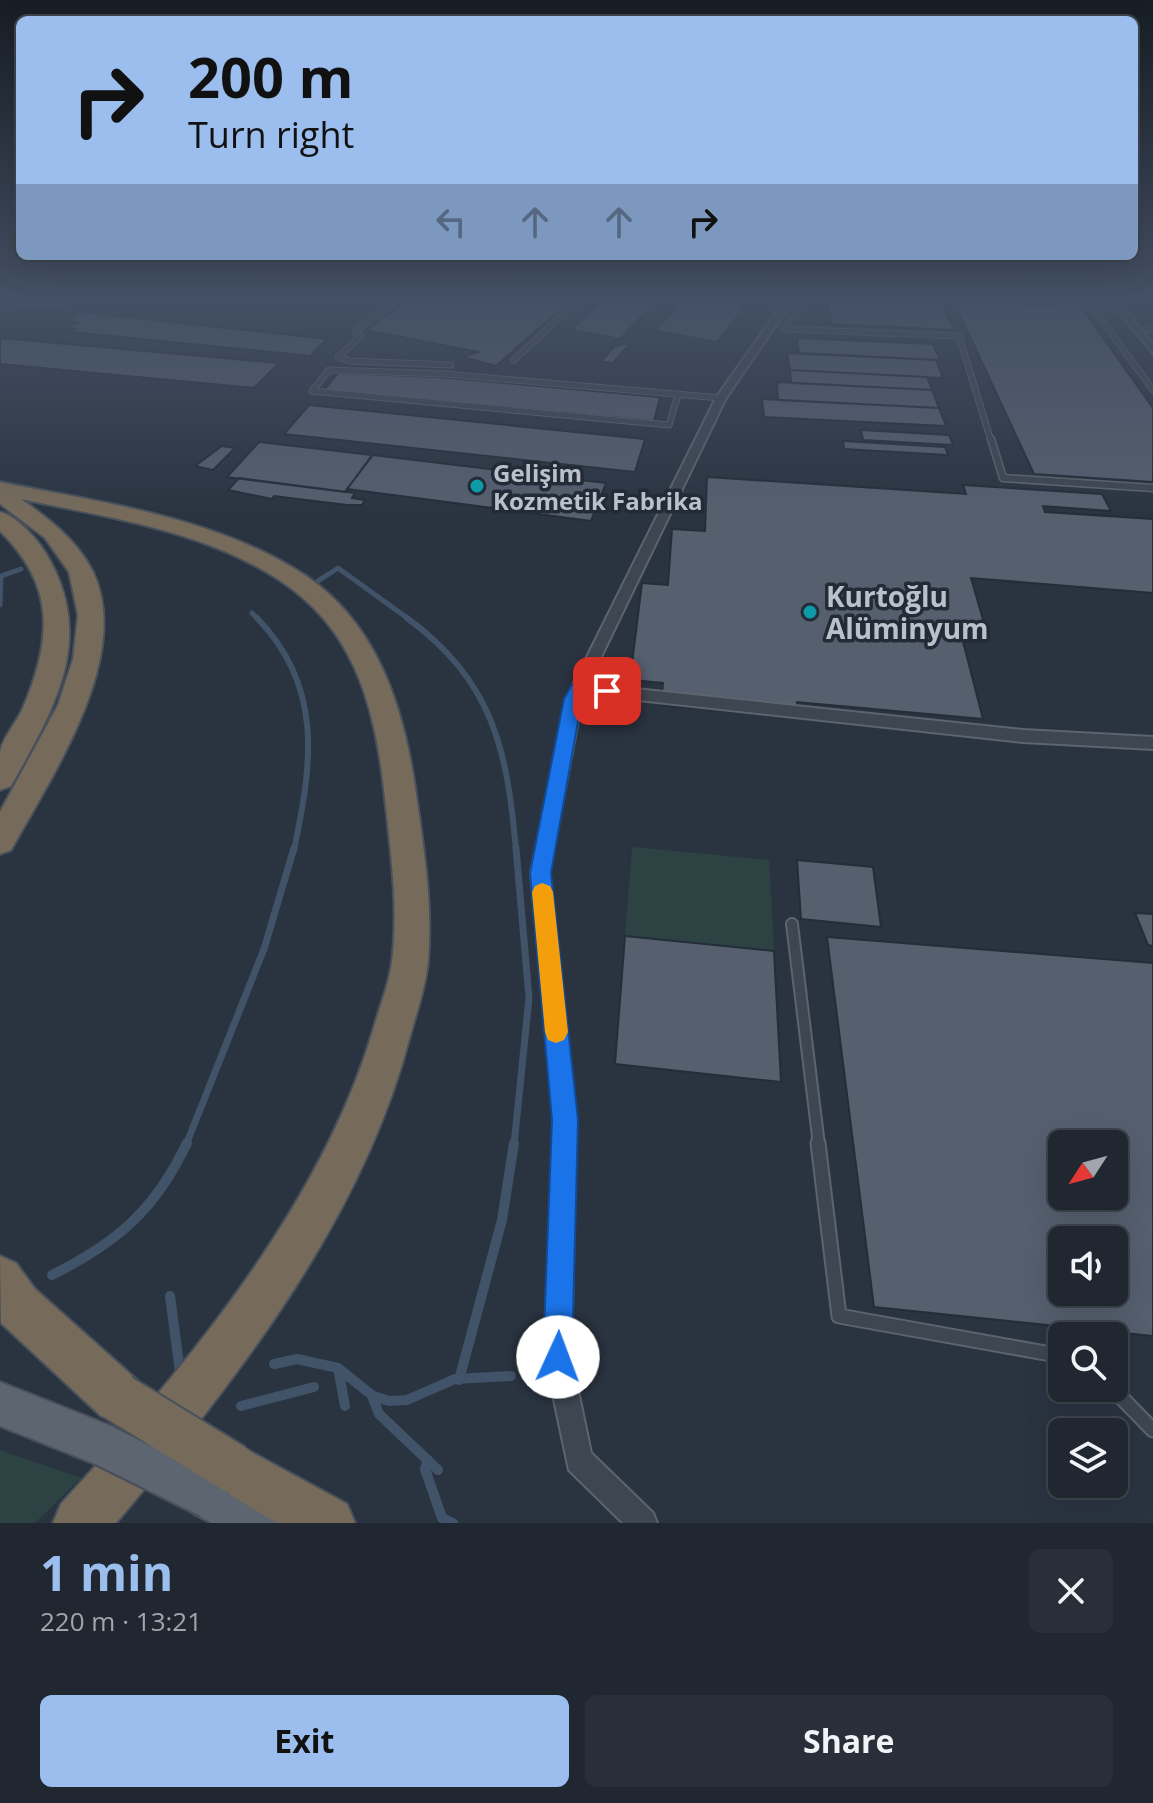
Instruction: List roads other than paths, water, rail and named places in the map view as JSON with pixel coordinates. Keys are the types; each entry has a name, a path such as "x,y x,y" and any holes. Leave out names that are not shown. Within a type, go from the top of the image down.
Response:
{"highway":[{"path":"0,488 204,537 263,562 296,580 318,597 355,641 375,677 387,709 411,887 410,963 389,1048 357,1136 325,1198 276,1278 244,1321 148,1446 80,1523"},
{"path":"0,495 45,522 60,537 81,573 91,612 88,665 75,700 0,841"},
{"path":"0,519 33,548 44,565 56,592 60,619 45,690 0,778"},
{"path":"0,746 20,717 60,619"},
{"path":"0,1279 18,1306 119,1398 222,1483 328,1523"}],"main road":[{"path":"0,1404 105,1446 222,1483 263,1523"}],"street":[{"path":"643,1523 579,1460 558,1357 565,1120 540,873 573,699 721,398 740,371"},
{"path":"578,688 1023,736 1153,743"}],"lane":[{"path":"328,371 312,391 669,425 678,395"},
{"path":"360,371 445,374 721,398"},
{"path":"970,371 1003,478 1153,488"},
{"path":"1139,371 1153,390"},
{"path":"792,924 839,1316 1048,1353"},
{"path":"1126,1402 1153,1430"}],"waterway":[{"path":"315,583 338,568 410,620"},
{"path":"0,605 1,576 21,569"},
{"path":"252,613 257,618"},
{"path":"257,618 279,644 294,671 303,699 308,757 294,850"},
{"path":"407,618 436,642 477,692 500,749 516,850"},
{"path":"186,1145 264,949 294,848"},
{"path":"514,1145 529,998 516,848"},
{"path":"459,1379 502,1220 514,1143"},
{"path":"52,1275 96,1250 132,1222 162,1187 186,1145"},
{"path":"170,1296 180,1372"},
{"path":"274,1364 297,1359 338,1368"},
{"path":"338,1368 373,1396 389,1401 407,1400 459,1379"},
{"path":"338,1368 345,1406"},
{"path":"459,1379 511,1376"},
{"path":"241,1406 314,1387"},
{"path":"372,1396 379,1414 428,1460"},
{"path":"428,1460 438,1470"},
{"path":"428,1460 425,1469 442,1518 453,1523"}],"place":[{"name":"Gelişim Kozmetik Fabrika","path":"477,486"},
{"name":"Kurtoğlu Alüminyum","path":"810,612"}]}
